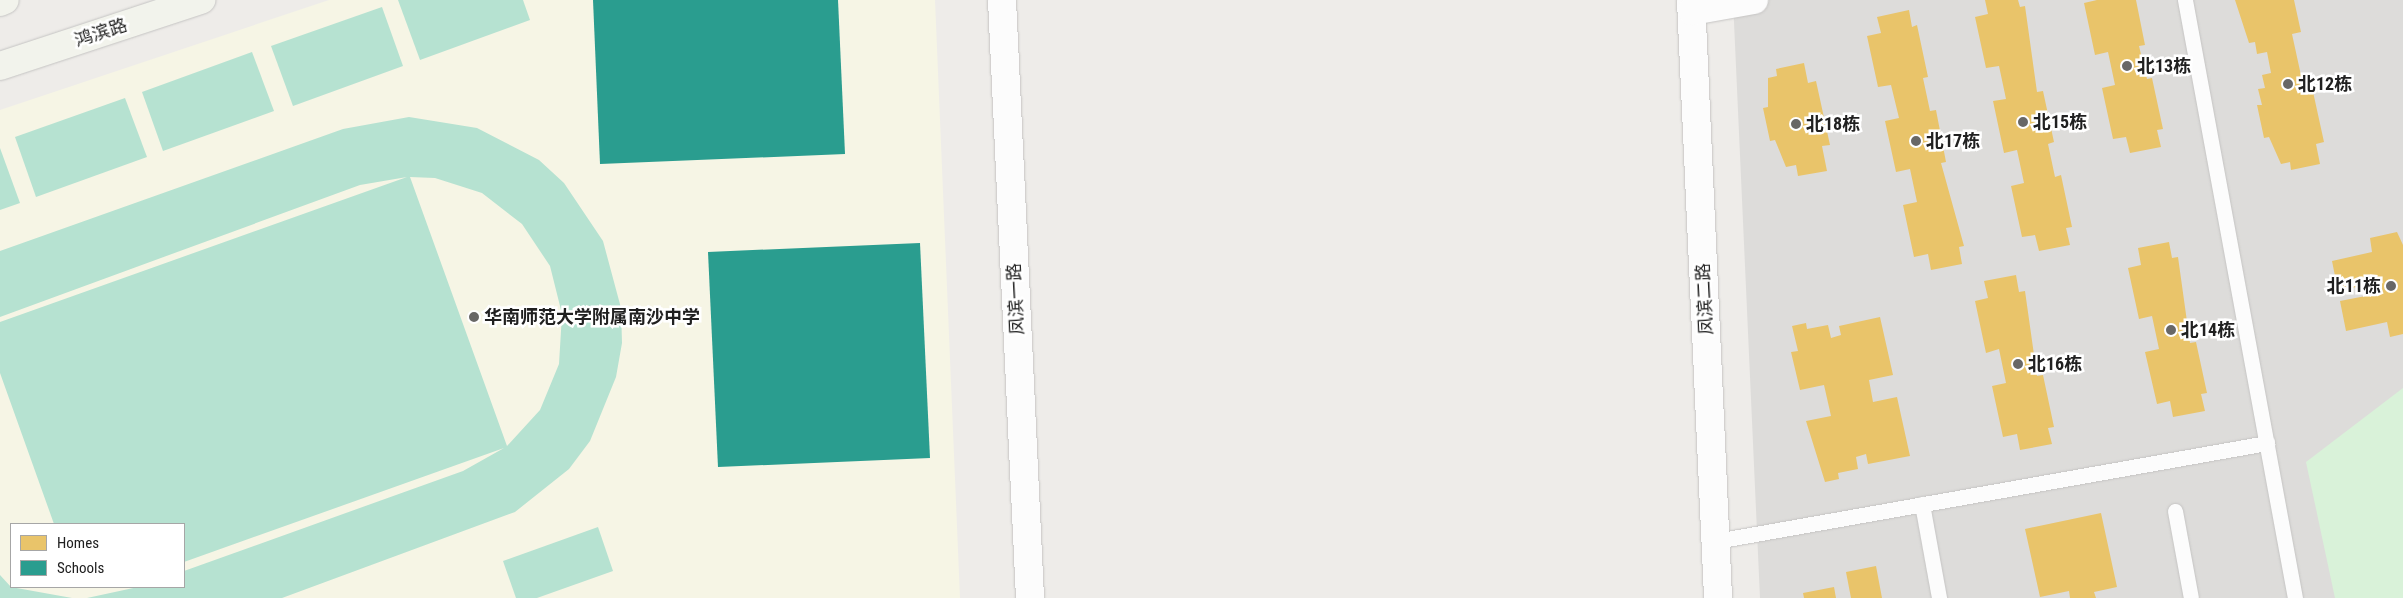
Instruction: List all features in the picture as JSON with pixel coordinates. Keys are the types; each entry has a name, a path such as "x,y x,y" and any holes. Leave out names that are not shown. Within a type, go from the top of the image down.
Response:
{"street":[{"path":"0,2 5,0"},
{"name":"鸿滨路","path":"0,66 201,0"},
{"name":"凤滨一路","path":"1002,0 1030,598"},
{"path":"1692,6 1754,0"},
{"name":"凤滨二路","path":"1692,6 1718,598"}],"lane":[{"path":"2185,0 2295,598"},
{"path":"1716,541 2266,442"},
{"path":"1922,504 1940,598"},
{"path":"2176,510 2192,598"}],"shaded area":[{"name":"华南师范大学附属南沙中学","path":"329,0 935,0 960,598 0,598 0,110"},
{"path":"1733,0 2403,0 2403,598 1760,598"}],"green space":[{"path":"398,0 523,0 530,20 420,60"},
{"path":"382,7 403,66 293,106 271,46"},
{"path":"252,52 274,111 163,151 142,92"},
{"path":"125,98 147,157 36,197 15,137"},
{"path":"409,117 477,128 539,160 564,183 603,241 621,308 622,343 616,377 590,441 569,469 515,512 282,598 87,598 133,588 185,588 185,571 463,471 504,448 185,562 185,523 54,523 0,373 0,322 407,177 360,185 0,317 0,251 343,129","holes":["410,177 435,178 482,193 522,224 550,266 562,314 559,364 540,410 507,446"]},
{"path":"0,148 20,203 0,210"},
{"path":"2403,388 2403,598 2335,598 2306,462"},
{"path":"598,527 613,571 537,598 516,598 503,561"},
{"path":"0,575 10,588 72,598 0,598"}],"building: Homes":[{"name":"北15栋","path":"1985,0 2018,0 2020,7 2025,6 2037,92 2043,91 2054,142 2048,144 2055,177 2061,175 2072,227 2066,228 2070,245 2039,251 2035,235 2022,237 2011,186 2024,183 2017,150 2004,153 1993,101 2006,99 1999,66 1986,68 1975,17 1988,14"},
{"name":"北13栋","path":"2097,0 2136,0 2145,45 2139,46 2147,79 2152,78 2163,129 2157,130 2161,147 2130,153 2126,137 2113,139 2102,88 2115,85 2108,52 2095,55 2084,3"},
{"name":"北12栋","path":"2235,0 2294,0 2301,32 2292,34 2302,80 2310,78 2324,142 2316,144 2320,164 2291,170 2290,162 2281,164 2269,137 2264,138 2257,105 2262,105 2258,89 2265,88 2262,75 2271,73 2267,52 2257,54 2255,42 2249,43"},
{"name":"北17栋","path":"1909,10 1912,27 1917,25 1928,77 1923,78 1930,111 1936,110 1946,162 1941,163 1964,246 1959,247 1962,264 1931,270 1928,254 1914,257 1903,205 1917,202 1910,169 1896,172 1885,121 1899,118 1891,85 1878,87 1867,36 1881,33 1877,17"},
{"name":"北18栋","path":"1804,63 1808,83 1816,81 1830,145 1822,146 1827,171 1798,176 1796,165 1786,167 1775,140 1770,141 1763,108 1768,107 1768,78 1777,76 1776,69"},
{"name":"北11栋","path":"2397,232 2403,245 2403,334 2390,337 2387,322 2346,331 2340,301 2381,293 2379,282 2338,291 2332,261 2372,252 2370,238"},
{"name":"北14栋","path":"2169,242 2172,258 2178,257 2190,343 2196,342 2207,393 2201,394 2205,411 2173,417 2170,401 2157,404 2145,352 2159,349 2152,316 2139,319 2128,268 2141,265 2138,248"},
{"name":"北16栋","path":"2016,275 2019,292 2025,291 2037,376 2043,375 2054,427 2048,428 2052,444 2020,450 2017,434 2003,437 1992,386 2006,383 1999,349 1986,353 1975,301 1988,298 1984,281"},
{"path":"1880,317 1893,375 1869,380 1873,402 1897,397 1910,456 1868,464 1866,454 1856,457 1858,469 1838,473 1839,479 1825,482 1806,421 1831,416 1824,385 1800,390 1791,352 1798,351 1792,326 1806,323 1807,329 1828,325 1831,338 1841,335 1839,326"},
{"path":"2101,513 2117,587 2094,592 2096,598 2070,598 2069,591 2040,597 2025,529"},
{"path":"1876,566 1882,598 1851,598 1846,572"},
{"path":"1834,587 1836,598 1804,598 1803,593"}],"building: Schools":[{"path":"593,0 838,0 845,154 600,164"},
{"path":"920,243 930,458 718,467 708,252"}],"place":[{"name":"北13栋","path":"2127,66"},
{"name":"北12栋","path":"2288,84"},
{"name":"北15栋","path":"2023,122"},
{"name":"北18栋","path":"1796,124"},
{"name":"北17栋","path":"1916,141"},
{"name":"北11栋","path":"2391,286"},
{"name":"华南师范大学附属南沙中学","path":"474,317"},
{"name":"北14栋","path":"2171,330"},
{"name":"北16栋","path":"2018,364"}]}
